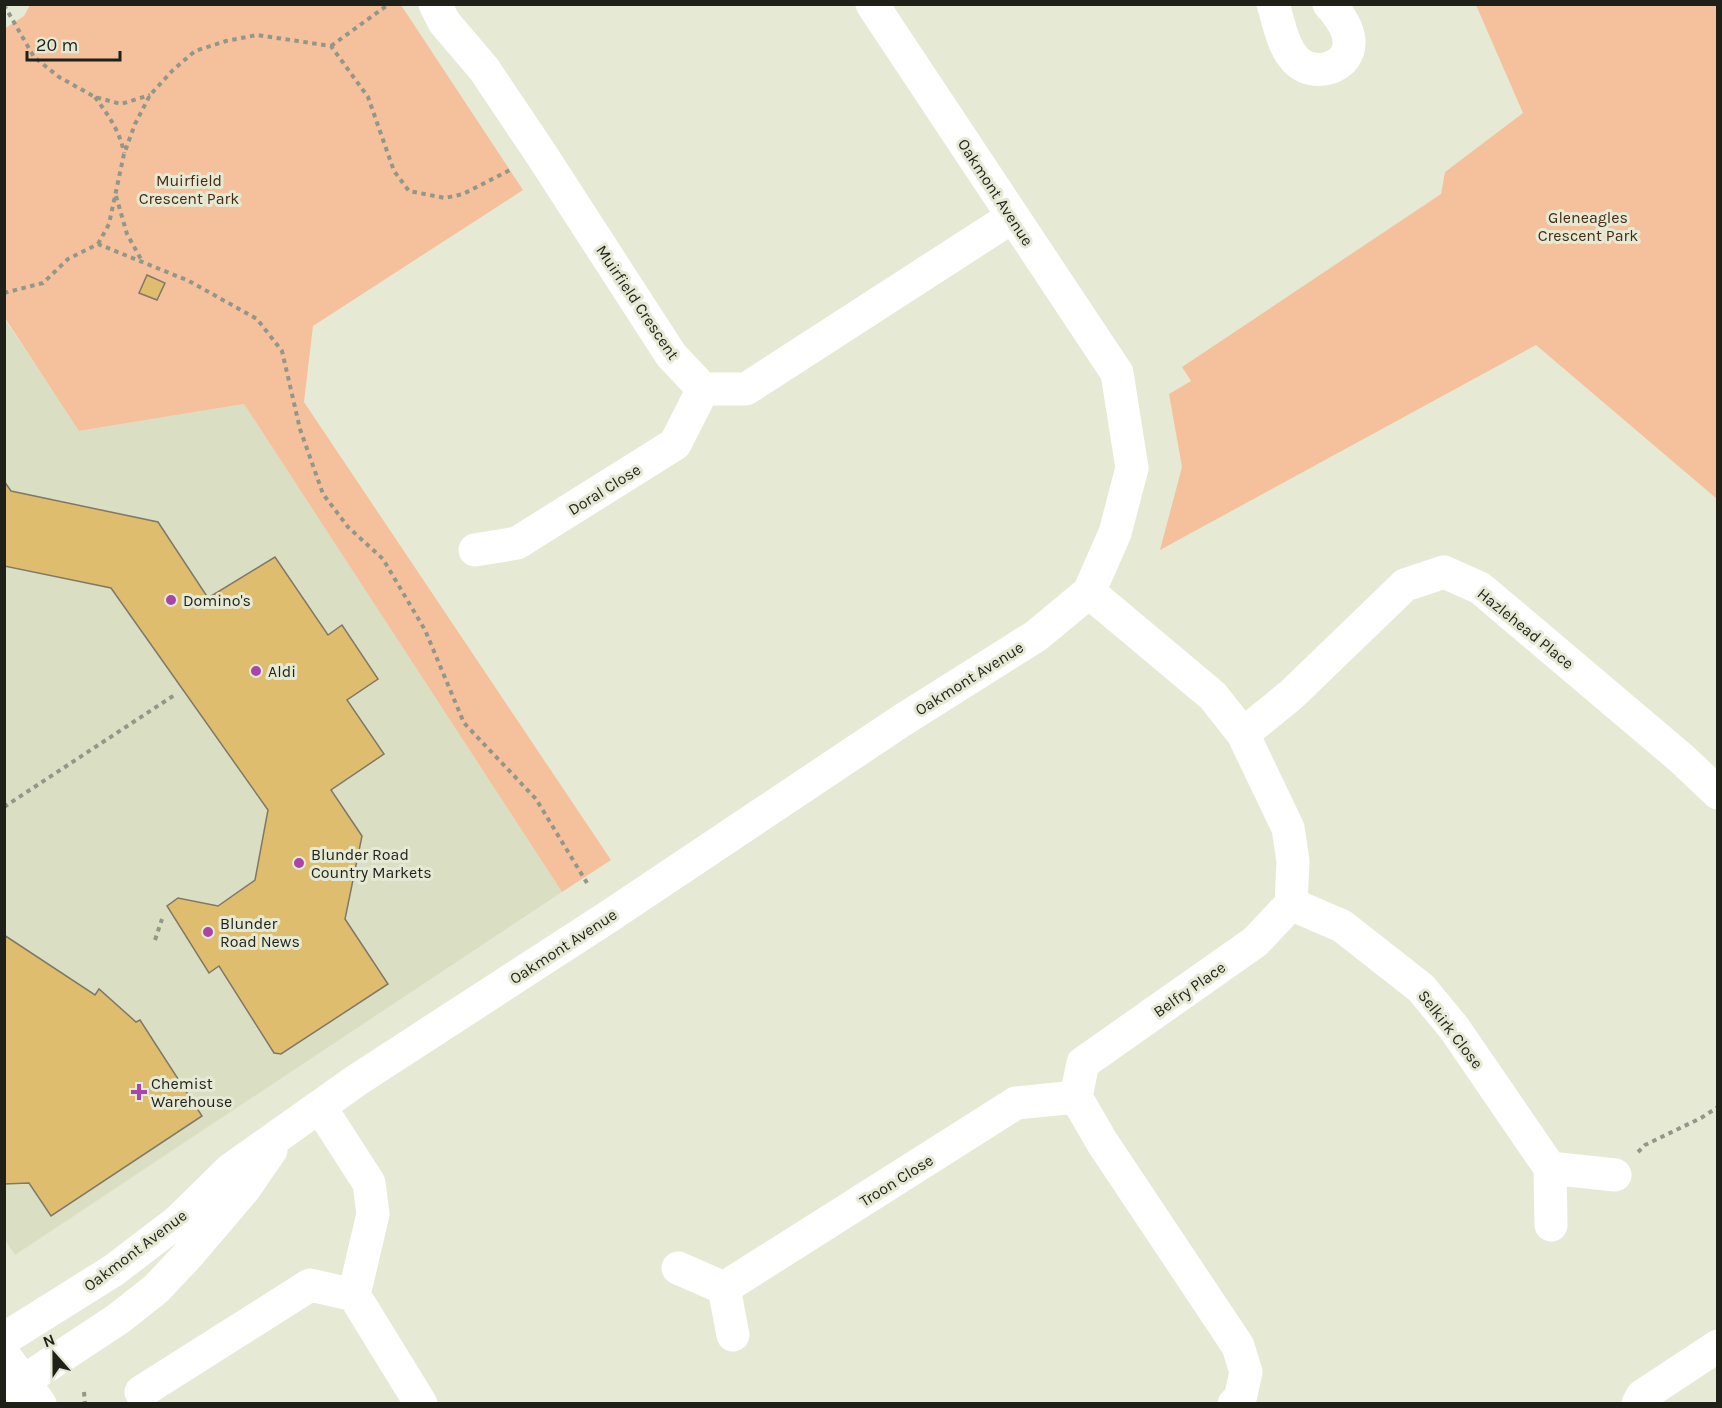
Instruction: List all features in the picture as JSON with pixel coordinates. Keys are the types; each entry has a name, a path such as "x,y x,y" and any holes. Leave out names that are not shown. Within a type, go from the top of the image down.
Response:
{"street":[{"name":"Muirfield Crescent","path":"435,4 444,22 484,69 671,355 703,389"},
{"name":"Oakmont Avenue","path":"4,1340 114,1270 178,1221 230,1170 357,1080 608,917 901,721 1036,636 1089,592 1115,533 1132,468 1117,373 872,4"},
{"path":"1273,4 1284,42 1298,62 1311,70 1328,69 1342,60 1348,50 1346,26 1329,4"},
{"path":"703,389 746,389 1012,217"},
{"name":"Doral Close","path":"475,550 518,543 675,444 703,389"},
{"name":"Hazlehead Place","path":"1243,734 1291,695 1405,585 1444,572 1480,588 1681,758 1718,793"},
{"path":"1089,592 1213,696 1243,734 1288,828 1293,861 1291,904"},
{"name":"Belfry Place","path":"1076,1097 1083,1063 1255,942 1291,904"},
{"name":"Selkirk Close","path":"1291,904 1342,926 1421,988 1454,1028 1550,1168"},
{"path":"1076,1097 1102,1142 1238,1346 1246,1372 1240,1399 1234,1404"},
{"name":"Troon Close","path":"724,1288 1016,1103 1076,1097"},
{"path":"320,1107 369,1183 373,1214 354,1295 421,1404"},
{"name":"Oakmont Avenue","path":"22,1393 156,1289 245,1188 286,1129"},
{"path":"1551,1226 1550,1168 1615,1175"},
{"path":"678,1268 724,1288 733,1335"},
{"path":"141,1392 310,1285 354,1295"},
{"path":"1638,1404 1642,1396 1718,1346"},
{"path":"4,1355 22,1393"}],"path":[{"path":"4,293 43,283 68,259 98,244 110,224 124,154 135,124 150,95 195,51 226,40 257,35 331,46 389,4"},
{"path":"4,5 34,57 59,77 95,97 121,104 150,95"},
{"path":"331,46 368,97 394,171 409,191 445,198 463,194 541,154"},
{"path":"95,97 116,127 122,139 124,154"},
{"path":"116,194 127,234 142,261"},
{"path":"98,244 189,281 257,319 282,351 300,429 323,494 348,527 383,560 425,630 464,723 536,799 587,883"},
{"path":"4,807 176,694"},
{"path":"155,940 162,919"},
{"path":"1615,1175 1645,1145 1701,1118 1718,1107"},
{"path":"84,1392 85,1404"}],"shaded area":[{"path":"4,318 80,431 244,404 562,892 15,1255 4,1239"}],"green space":[{"name":"Muirfield Crescent Park","path":"30,5 401,5 523,190 313,326 304,402 611,860 562,892 244,404 79,431 5,318 4,29 24,16"},
{"name":"Gleneagles Crescent Park","path":"1476,5 1717,5 1717,499 1536,345 1160,550 1182,467 1169,394 1191,381 1182,367 1441,194 1445,172 1523,113"}],"building":[{"path":"147,275 165,283 157,300 139,293"},
{"path":"4,481 11,491 158,522 208,598 275,557 328,635 342,625 378,679 347,700 384,754 331,790 362,836 345,919 388,984 281,1054 274,1053 219,966 209,973 167,906 178,898 218,906 255,880 268,810 111,588 4,566"},
{"path":"4,935 95,995 99,989 136,1022 140,1020 202,1116 51,1216 29,1183 4,1184"}],"place":[{"name":"Domino's","path":"171,600"},
{"name":"Aldi","path":"256,671"},
{"name":"Blunder Road Country Markets","path":"299,863"},
{"name":"Blunder Road News","path":"208,932"},
{"name":"Chemist Warehouse","path":"139,1092"}]}
